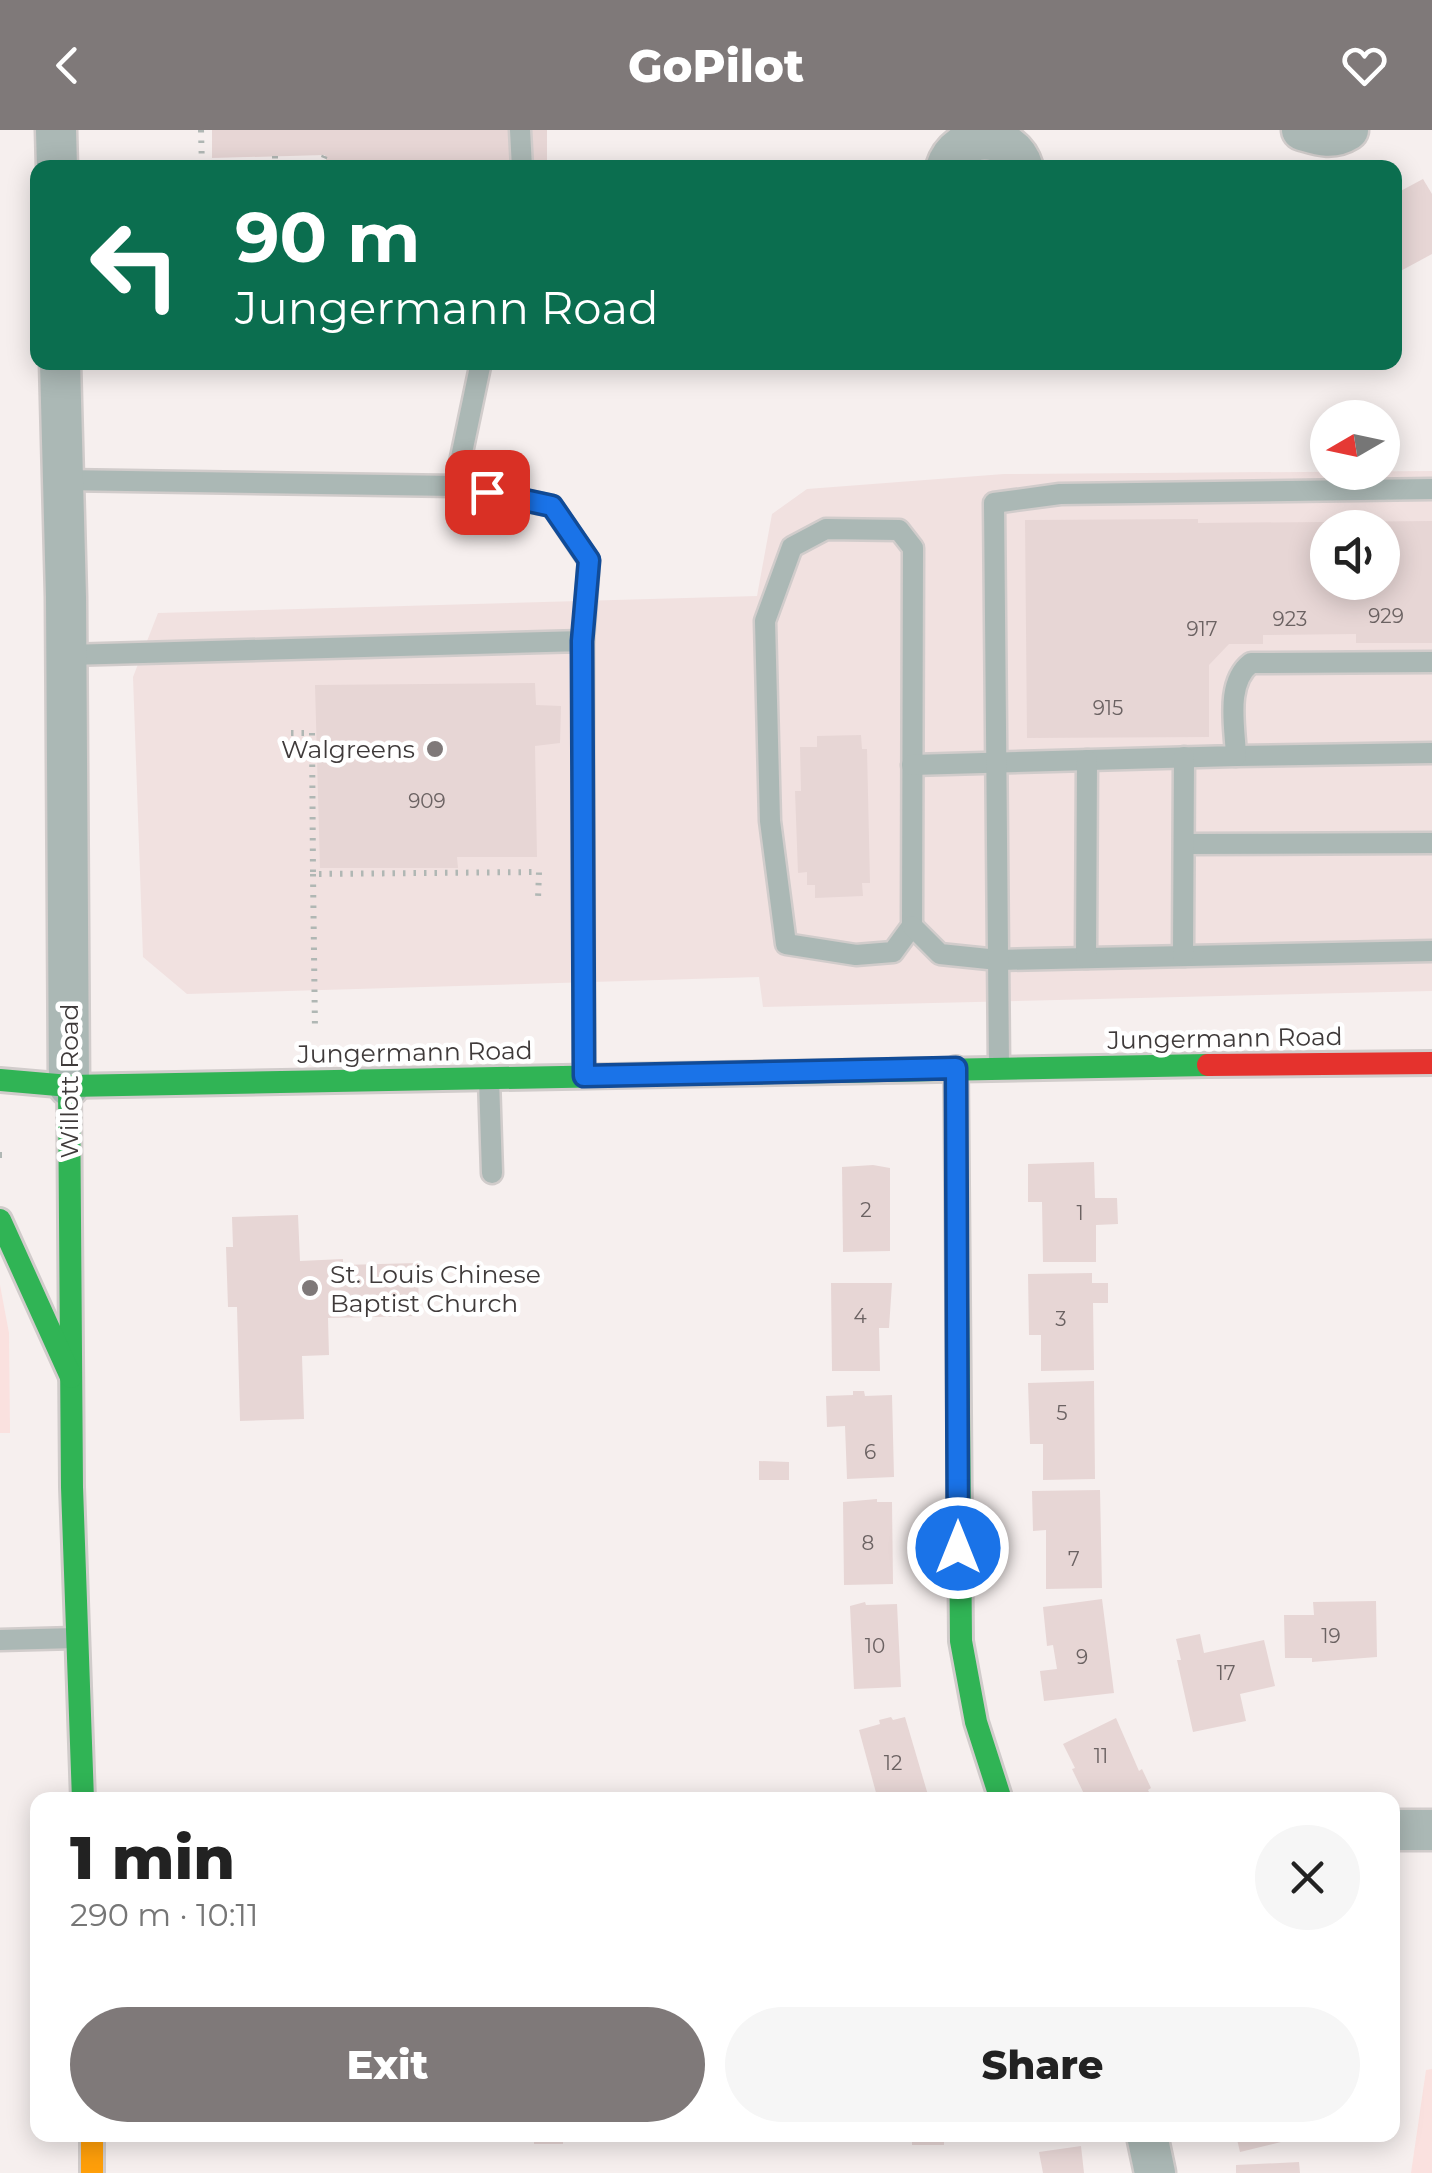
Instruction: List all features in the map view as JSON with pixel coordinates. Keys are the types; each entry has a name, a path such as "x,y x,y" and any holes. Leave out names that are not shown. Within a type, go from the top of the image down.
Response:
{"main road":[{"name":"Jungermann Road","path":"0,1080 70,1086 1432,1062"},
{"path":"956,1068 961,1641 968,1697 998,1792"},
{"name":"Willott Road","path":"70,1086 71,1378 83,1792"},
{"path":"0,1220 71,1378"},
{"path":"92,2142 92,2173"}],"street":[{"path":"56,130 57,160"},
{"path":"1302,130 1322,136 1338,136 1348,130"},
{"path":"950,160 956,147 967,139 993,136 1023,148"},
{"name":"Willott Road","path":"60,370 70,1086"},
{"path":"1400,1830 1432,1830"},
{"path":"1148,2142 1155,2173"}],"lane":[{"path":"520,130 522,160"},
{"path":"455,486 479,370"},
{"path":"62,480 455,486 552,506 589,560 582,641 584,1076"},
{"path":"999,1068 994,503 1060,494 1432,489"},
{"path":"826,530 899,530 914,548 912,765 912,926 893,952 856,955 786,944 770,821 765,621 792,547 826,530"},
{"path":"67,654 582,641"},
{"path":"1236,756 1234,696 1238,678 1251,663 1432,662"},
{"path":"912,765 1432,753"},
{"path":"1183,956 1184,757"},
{"path":"1086,958 1087,760"},
{"path":"1185,844 1432,843"},
{"path":"912,926 940,954 998,960 1432,951"},
{"path":"489,1077 492,1173"},
{"path":"0,1640 78,1638"}],"path":[{"path":"201,130 202,160"},
{"path":"323,160 325,155"},
{"path":"274,156 274,160"},
{"path":"291,733 312,733 315,1031"},
{"path":"313,874 539,872 538,899"}],"shaded area":[{"path":"1400,471 1432,471 1432,991 763,1007 759,977 187,994 143,957 133,677 158,613 757,596 772,514 807,489 1004,474 1310,472 1310,490 1400,490"},
{"path":"0,1285 9,1333 10,1433 0,1433"},
{"path":"1432,2069 1432,2173 1411,2173 1426,2070"}],"building":[{"path":"212,130 547,130 547,160 326,160 325,155 212,158"},
{"path":"1423,179 1432,194 1432,254 1402,270 1402,190"},
{"path":"1025,520 1310,522 1310,600 1400,600 1400,521 1432,521 1432,643 1356,643 1356,634 1263,635 1263,644 1229,644 1209,665 1209,737 1027,738"},
{"path":"535,683 536,705 561,706 560,743 535,746 537,857 457,857 458,868 320,868 315,685"},
{"path":"861,735 862,749 867,749 870,883 862,883 863,896 815,898 815,885 807,885 807,872 798,873 795,791 801,791 800,747 817,747 817,736"},
{"path":"1094,1162 1095,1198 1117,1198 1118,1224 1096,1225 1096,1262 1043,1262 1042,1202 1028,1202 1028,1164"},
{"path":"842,1167 890,1168 890,1251 843,1252"},
{"path":"298,1215 300,1261 343,1259 343,1265 418,1263 419,1316 328,1318 329,1355 302,1356 304,1419 240,1421 237,1307 228,1307 226,1247 233,1247 232,1217"},
{"path":"1092,1273 1092,1283 1108,1283 1108,1303 1093,1303 1094,1370 1041,1371 1041,1335 1029,1335 1028,1274"},
{"path":"831,1283 892,1283 889,1328 879,1328 880,1371 832,1371"},
{"path":"1094,1381 1095,1479 1043,1480 1043,1444 1030,1444 1028,1383"},
{"path":"853,1391 864,1391 865,1396 892,1395 894,1477 847,1479 845,1426 827,1427 826,1396 853,1395"},
{"path":"759,1461 789,1462 789,1480 759,1480"},
{"path":"1100,1490 1102,1588 1046,1589 1046,1530 1033,1531 1032,1491"},
{"path":"843,1502 892,1502 893,1584 844,1585"},
{"path":"1102,1599 1114,1693 1044,1701 1040,1671 1057,1669 1053,1645 1047,1646 1043,1607"},
{"path":"1376,1601 1377,1657 1312,1662 1312,1658 1285,1658 1284,1615 1314,1615 1313,1602"},
{"path":"865,1602 897,1604 901,1687 854,1689 850,1606"},
{"path":"1200,1634 1204,1653 1264,1640 1275,1686 1240,1694 1246,1721 1193,1732 1176,1639"},
{"path":"905,1717 927,1792 876,1792 859,1730 880,1724 879,1720"},
{"path":"1116,1718 1139,1771 1142,1769 1151,1788 1149,1792 1083,1792 1063,1744"},
{"path":"912,2142 944,2142 944,2145"},
{"path":"1238,2142 1281,2142 1240,2152"},
{"path":"1081,2146 1084,2173 1043,2173 1039,2152"},
{"path":"1299,2162 1300,2173 1236,2173 1236,2165"}],"traffic: fast":[{"path":"0,1080 69,1086 1208,1065"},
{"path":"956,1068 961,1641 976,1722 998,1792"},
{"path":"69,1086 72,1487 83,1792"},
{"path":"0,1220 71,1377"}],"traffic: slow":[{"path":"92,2142 92,2173"}],"traffic: jam":[{"path":"1208,1065 1432,1063"}],"place":[{"name":"Walgreens","path":"435,749"},
{"name":"St. Louis Chinese Baptist Church","path":"310,1288"}],"route":[{"path":"487,492 552,506 589,560 582,641 584,1076 956,1068 958,1548"}]}
